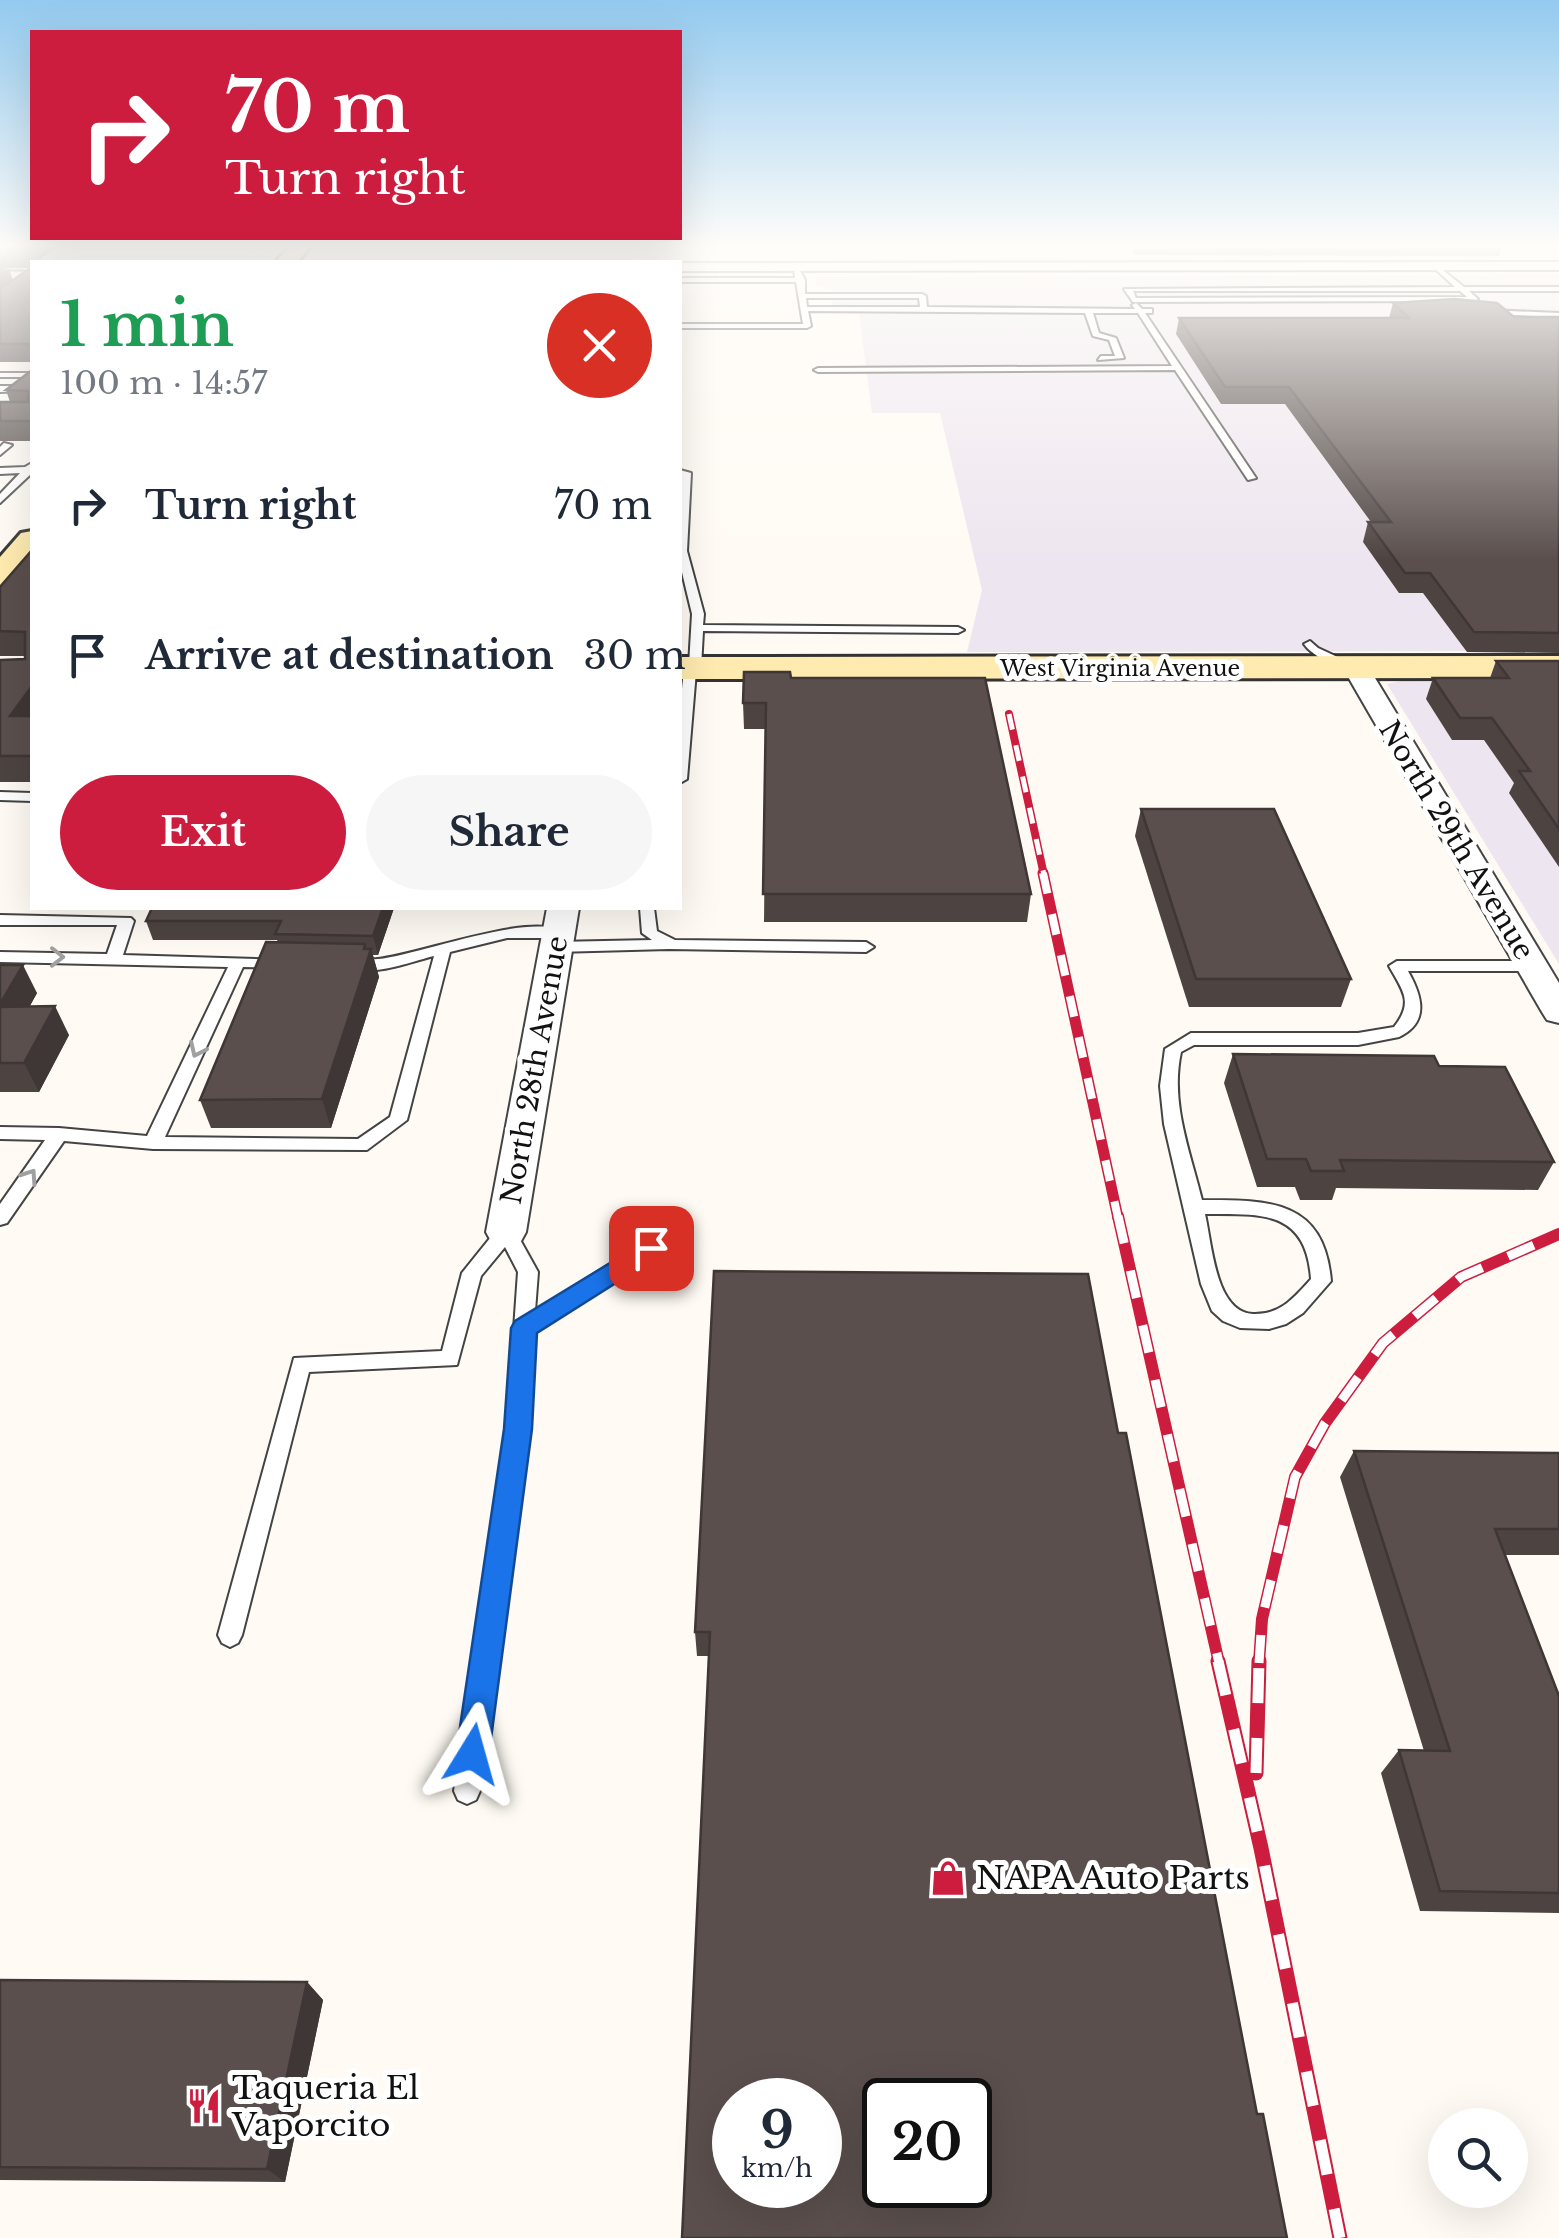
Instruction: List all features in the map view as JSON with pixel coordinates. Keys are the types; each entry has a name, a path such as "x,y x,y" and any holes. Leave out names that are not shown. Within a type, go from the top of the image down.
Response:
{"street":[{"path":"0,576 30,542"},
{"name":"West Virginia Avenue","path":"688,668 1559,667"},
{"name":"North 29th Avenue","path":"1356,668 1539,961 1559,1012"},
{"name":"North 28th Avenue","path":"506,1232 559,929"}],"lane":[{"path":"1084,368 1081,358 1120,358 1117,350"},
{"path":"1166,350 1251,478"},
{"path":"818,370 1178,368"},
{"path":"0,375 30,374"},
{"path":"0,390 30,389"},
{"path":"0,470 30,469"},
{"path":"0,500 30,470"},
{"path":"682,473 686,474 682,515 684,574 697,608 698,628 688,668 682,751"},
{"path":"682,608 697,608"},
{"path":"698,628 958,630"},
{"path":"1310,644 1314,650 1356,668"},
{"path":"0,796 30,796"},
{"path":"647,910 650,933 672,945"},
{"path":"0,920 126,921 114,958"},
{"path":"326,964 378,964 507,933 559,929 672,945 866,946"},
{"path":"0,1133 153,1143 360,1146 398,1120 443,949"},
{"path":"0,957 291,963"},
{"path":"1195,1207 1256,1207 1281,1214 1314,1237 1321,1282 1293,1312 1267,1324 1234,1319 1219,1304 1195,1207 1167,1089 1167,1068 1174,1049 1190,1039 1358,1039 1400,1032 1414,1015 1416,1000 1397,966 1539,961"},
{"path":"153,1143 238,962"},
{"path":"0,1218 59,1134"},
{"path":"230,1635 301,1364 450,1360 472,1273 506,1232 528,1272 518,1429 467,1791"},
{"path":"524,1328 651,1248"}],"shaded area":[{"path":"864,350 1559,350 1559,651 967,652 982,590 940,413 872,413"},
{"path":"1415,678 1559,678 1559,964 1387,684"}],"building":[{"path":"1201,350 1559,350 1559,633 1474,632 1430,573 1405,573 1368,522 1391,522 1289,387 1225,387"},
{"path":"30,372 30,421 0,421 0,402 28,402 28,391 6,390"},
{"path":"30,552 30,689 10,716 30,716 30,756 0,756 0,660 25,659 25,632 0,631 0,587"},
{"path":"1496,661 1559,661 1559,829 1519,771 1530,771 1492,718 1460,718 1433,678 1509,678"},
{"path":"744,672 790,672 791,678 985,678 1031,894 763,894 766,703 743,703"},
{"path":"1141,809 1274,809 1351,979 1196,979"},
{"path":"151,910 382,910 373,936 275,934 281,921 146,921"},
{"path":"266,942 365,944 364,949 371,949 322,1099 200,1100"},
{"path":"0,965 23,965 0,1004"},
{"path":"55,1006 24,1063 0,1063 0,1007"},
{"path":"1233,1054 1434,1056 1439,1066 1505,1067 1554,1162 1340,1160 1344,1171 1311,1171 1306,1159 1267,1159"},
{"name":"NAPA Auto Parts","path":"714,1271 1088,1274 1118,1433 1126,1433 1257,2114 1263,2114 1287,2238 682,2238 710,1632 695,1632"},
{"path":"1354,1451 1559,1453 1559,1529 1495,1529 1559,1696 1559,1893 1440,1891 1399,1750 1450,1751"},
{"path":"0,1980 307,1982 267,2169 0,2167"}],"railway":[{"path":"1009,714 1044,875"},
{"path":"1043,873 1118,1218"},
{"path":"1118,1216 1219,1663"},
{"path":"1259,1663 1262,1619 1295,1477 1325,1423 1383,1343 1461,1277 1559,1234"},
{"path":"1218,1661 1261,1848 1340,2238"},
{"path":"1256,1773 1259,1661"}],"place":[{"name":"NAPA Auto Parts","path":"948,1878"},
{"name":"Taqueria El Vaporcito","path":"204,2106"}],"route":[{"path":"472,1754 518,1429 524,1328 651,1248"}]}
